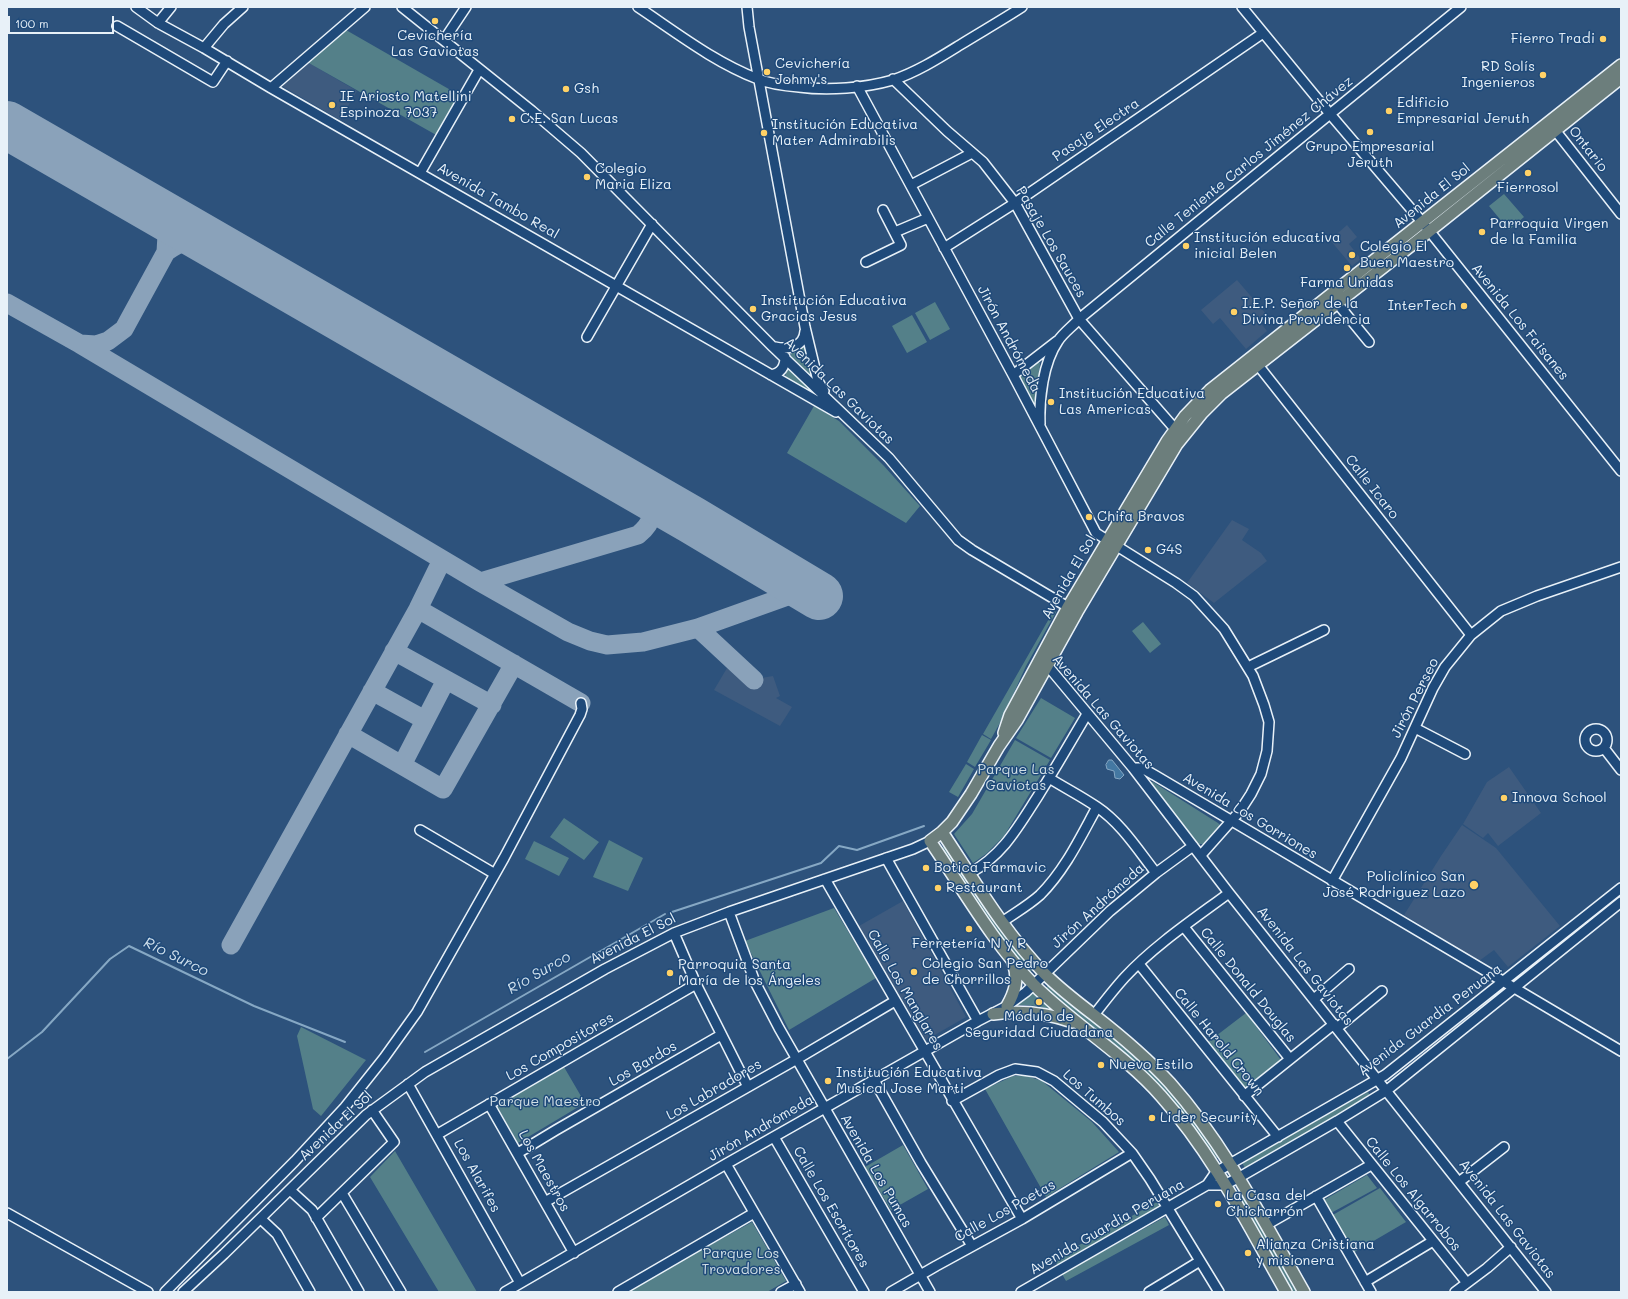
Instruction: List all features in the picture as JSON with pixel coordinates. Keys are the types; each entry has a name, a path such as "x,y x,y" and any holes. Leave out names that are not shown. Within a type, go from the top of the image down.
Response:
{"main road":[{"name":"Avenida El Sol","path":"1112,544 1185,433 1255,361 1552,126 1621,65"},
{"name":"Avenida El Sol","path":"1552,126 1621,78"},
{"name":"Avenida El Sol","path":"930,841 952,822 972,794 999,746 1010,715 1112,544 1174,429 1210,390 1255,361 1337,303 1426,227"},
{"path":"942,832 1002,922 1029,958 1069,996 1133,1046 1169,1082 1202,1123 1230,1164 1304,1292"},
{"path":"930,841 990,931 1012,960 1034,984 1083,1028 1111,1048 1134,1068 1161,1096 1192,1135 1224,1185 1286,1292"},
{"path":"1007,1006 1014,992 1016,981 1016,970 1012,960"},
{"path":"993,1014 1016,1012 1039,1013 1062,1018 1083,1028"}],"street":[{"name":"Avenida Tambo Real","path":"136,7 158,23 227,61 271,88 847,418"},
{"path":"158,23 171,7"},
{"path":"204,48 224,24 243,7"},
{"path":"271,88 365,7"},
{"name":"Avenida Las Gaviotas","path":"402,7 479,70 532,110 581,153 631,205 652,224 774,347 889,458 958,540 972,550 1073,610"},
{"path":"444,40 466,7"},
{"path":"638,7 715,58 760,80 808,88 829,89 893,80 932,62 1022,7"},
{"path":"747,7 749,27 805,327 820,386 847,418"},
{"name":"Avenida Los Faisanes","path":"1242,7 1426,227 1621,472"},
{"name":"Calle Teniente Carlos Jiménez Chávez","path":"1013,375 1058,341 1079,319 1330,114 1455,9"},
{"path":"117,26 213,82 227,61"},
{"name":"Pasaje Electra","path":"944,248 1015,203 1263,33"},
{"path":"420,173 479,70"},
{"name":"Pasaje Los Sauces","path":"893,80 947,131 983,162 1015,203 1079,319 1174,429"},
{"name":"Jirón Andrómeda","path":"857,86 1013,375 1096,533 1176,583 1194,596 1224,629 1248,667 1267,703 1269,722 1267,751 1261,774 1240,811 1201,855"},
{"name":"Ontario","path":"1552,126 1621,214"},
{"path":"911,185 972,153"},
{"path":"866,262 901,245 883,210"},
{"path":"895,232 928,218"},
{"path":"587,337 615,285 652,224"},
{"path":"1337,303 1369,342"},
{"path":"774,347 784,349 797,345 805,337 805,327"},
{"name":"Calle Teniente Carlos Jiménez Chávez","path":"1041,428 1040,407 1043,385 1049,361 1058,341"},
{"path":"771,375 776,374 783,369 785,357"},
{"name":"Calle Icaro","path":"1255,361 1471,635"},
{"name":"Jirón Perseo","path":"1332,881 1401,758 1433,688 1445,668 1471,635 1501,611 1537,596 1621,567"},
{"path":"1248,667 1324,630"},
{"name":"Avenida Las Gaviotas","path":"1043,662 1133,768 1229,893 1511,1247 1545,1292"},
{"path":"165,1292 295,1161 345,1107 384,1058 417,1012 495,874 580,715 582,709 581,703"},
{"path":"970,873 992,858 1007,843 1049,778 1087,714"},
{"path":"1415,728 1464,754"},
{"path":"1604,748 1621,770"},
{"name":"Avenida Los Gorriones","path":"1133,768 1142,768 1513,988 1621,1050"},
{"path":"1049,778 1098,807 1126,834 1156,873"},
{"path":"1002,922 1034,900 1057,875 1098,807"},
{"path":"420,830 495,874"},
{"name":"Avenida El Sol","path":"183,1292 261,1219 356,1124 372,1110 425,1072 653,943 674,933 729,912 913,849 930,841"},
{"name":"Jirón Andrómeda","path":"505,1292 824,1108 1007,1006 1045,974 1104,916 1156,873 1194,846"},
{"path":"886,858 978,1021"},
{"name":"Calle Los Manglares","path":"825,879 925,1051 952,1101 1022,1219"},
{"name":"Avenida Guardia Peruana","path":"1021,1292 1207,1185 1216,1172 1378,1080 1504,982 1621,888"},
{"path":"1094,1015 1125,976 1184,927 1229,893"},
{"name":"Avenida Guardia Peruana","path":"1207,1185 1224,1185 1238,1178 1337,1121 1386,1090 1621,902"},
{"name":"Avenida Los Pumas","path":"729,912 755,982 824,1108 930,1292"},
{"name":"Calle Donald Douglas","path":"1184,927 1290,1060"},
{"path":"674,933 696,984 748,1087"},
{"path":"1542,950 1548,959"},
{"name":"Calle Harold Crown","path":"1139,964 1278,1137"},
{"path":"1314,999 1349,969"},
{"name":"Los Compositores","path":"438,1134 696,984"},
{"path":"1244,1096 1382,991"},
{"name":"Los Labradores","path":"545,1202 797,1059 895,1001"},
{"name":"Los Bardos","path":"518,1153 721,1035"},
{"name":"Los Tumbos","path":"952,1101 999,1074 1010,1070 1020,1069 1037,1072 1054,1081 1103,1122 1132,1153 1150,1179 1219,1292"},
{"path":"874,1080 921,1163 972,1246"},
{"name":"Los Alarifes","path":"408,1084 438,1134 520,1283"},
{"name":"Los Maestros","path":"489,1104 574,1253"},
{"path":"316,1218 394,1142 372,1110"},
{"name":"Calle Los Algarrobos","path":"1337,1121 1467,1283"},
{"name":"Calle Los Escritores","path":"774,1137 864,1292"},
{"path":"1459,1182 1504,1147"},
{"name":"Calle Los Poetas","path":"891,1292 1022,1219 1132,1153"},
{"path":"726,1164 798,1288 781,1292"},
{"path":"1266,1225 1371,1165"},
{"path":"290,1190 312,1210 359,1292"},
{"path":"342,1193 401,1292"},
{"path":"1316,1196 1371,1292"},
{"path":"7,1213 148,1292"},
{"path":"618,1292 754,1213"},
{"path":"261,1219 277,1234 310,1292"},
{"path":"1365,1282 1433,1242"},
{"path":"1455,1292 1511,1247"},
{"path":"1150,1292 1200,1261"}],"shaded area":[{"name":"IE Ariosto Matellini Espinoza 7037","path":"309,63 357,91 340,120 282,86"},
{"path":"1347,225 1357,237 1349,244 1361,259 1352,266 1330,240"},
{"name":"I.E.P. Señor de la Divina Providencia","path":"1237,280 1267,315 1259,321 1267,331 1246,349 1220,318 1213,324 1201,310"},
{"path":"1232,520 1249,529 1242,540 1261,553 1267,561 1214,603 1187,583"},
{"path":"727,668 749,680 773,676 780,696 776,698 792,707 780,726 714,690"},
{"path":"1109,760 1112,760 1124,775 1120,779 1115,778 1114,771 1107,769 1106,765"},
{"name":"Innova School","path":"1509,767 1541,813 1498,846 1488,833 1483,838 1463,824 1487,782"},
{"name":"Policlínico San José Rodriguez Lazo","path":"1462,825 1496,848 1560,926 1508,967 1494,950 1479,961 1404,915"},
{"name":"Colegio San Pedro de Chorrillos","path":"903,901 966,1017 926,1040 859,926"}],"green space":[{"path":"346,30 461,96 438,136 307,62"},
{"path":"1504,194 1524,217 1509,230 1489,206"},
{"path":"935,302 950,329 930,340 915,313"},
{"path":"912,315 927,342 907,353 892,326"},
{"path":"803,347 807,348 814,379 791,356 791,353"},
{"path":"1037,362 1040,363 1036,407 1034,408 1019,377 1020,374"},
{"path":"790,369 818,395 818,397 785,378 786,372"},
{"path":"814,406 839,421 884,466 920,506 906,523 787,453"},
{"path":"1054,610 1056,612 1026,666 1001,721 991,739 983,734"},
{"path":"1143,622 1161,644 1150,653 1132,631"},
{"path":"1041,698 1075,718 1051,758 1016,738"},
{"path":"982,735 991,740 975,767 967,762"},
{"name":"Parque Las Gaviotas","path":"1015,740 1050,760 1004,836 986,854 973,863 954,834 972,814"},
{"path":"966,764 974,769 958,797 949,792"},
{"path":"1150,782 1153,782 1218,823 1220,825 1219,827 1204,844 1198,844"},
{"path":"564,818 599,842 584,860 550,837"},
{"path":"609,840 643,858 628,891 593,877"},
{"path":"534,841 569,858 559,876 525,859"},
{"path":"947,845 1034,968 1028,974 1017,961 940,849"},
{"path":"834,908 876,978 789,1030 745,941"},
{"path":"1050,983 1129,1047 1180,1100 1221,1156 1213,1160 1194,1131 1044,990"},
{"path":"1031,993 1035,994 1051,1009 1029,1005 1013,1005"},
{"path":"1246,1013 1281,1060 1243,1089 1208,1042"},
{"path":"301,1027 366,1060 321,1116 313,1109 297,1036"},
{"name":"Parque Maestro","path":"564,1067 585,1103 518,1143 497,1106"},
{"path":"1013,1076 1027,1076 1042,1081 1092,1122 1119,1152 1046,1197 985,1089"},
{"path":"1368,1092 1370,1096 1245,1168 1241,1161"},
{"path":"903,1145 928,1189 891,1210 865,1167"},
{"path":"395,1151 477,1292 439,1292 370,1177"},
{"path":"1367,1175 1377,1188 1331,1213 1324,1200"},
{"path":"1380,1188 1406,1222 1353,1253 1331,1216"},
{"path":"1241,1190 1300,1292 1291,1292 1233,1194"},
{"path":"1157,1202 1161,1210 1058,1266 1054,1259"},
{"path":"1165,1217 1169,1225 1066,1281 1062,1274"},
{"name":"Parque Los Trovadores","path":"752,1222 786,1281 767,1292 626,1292"}],"waterway":[{"name":"Río Surco","path":"672,912 821,863 839,846 857,850 924,826"},
{"name":"Río Surco","path":"425,1052 665,914"},
{"name":"Río Surco","path":"7,1059 42,1032 110,959 129,946 254,1006 345,1042"}],"taxiway":[{"path":"80,344 96,345 108,341 124,329 166,252 167,235 165,221 161,215"},
{"path":"166,252 186,241 209,242"},
{"path":"7,303 80,344 480,582 568,632 590,641 607,645 643,642 698,628 807,589"},
{"path":"480,582 638,535 650,521 651,516 650,505 645,493"},
{"path":"231,945 418,609 442,560"},
{"path":"418,609 581,703"},
{"path":"698,628 754,680"},
{"path":"394,651 492,705"},
{"path":"348,734 443,789 514,664"},
{"path":"402,765 446,680"},
{"path":"372,691 425,720"}],"runway":[{"path":"7,125 692,520 819,596"}],"place":[{"name":"Cevichería Las Gaviotas","path":"435,21"},
{"name":"Fierro Tradi","path":"1603,39"},
{"name":"Cevichería Johmy's","path":"767,72"},
{"name":"RD Solís Ingenieros","path":"1543,75"},
{"name":"Gsh","path":"566,89"},
{"name":"IE Ariosto Matellini Espinoza 7037","path":"332,105"},
{"name":"Edificio Empresarial Jeruth","path":"1389,111"},
{"name":"C.E. San Lucas","path":"512,119"},
{"name":"Grupo Empresarial Jeruth","path":"1370,132"},
{"name":"Institución Educativa Mater Admirabilis","path":"764,133"},
{"name":"Fierrosol","path":"1528,173"},
{"name":"Colegio Maria Eliza","path":"587,177"},
{"name":"Parroquia Virgen de la Familia","path":"1482,232"},
{"name":"Institución educativa inicial Belen","path":"1186,246"},
{"name":"Colegio El Buen Maestro","path":"1352,255"},
{"name":"Farma Unidas","path":"1347,268"},
{"name":"InterTech","path":"1464,306"},
{"name":"Institución Educativa Gracias Jesus","path":"753,309"},
{"name":"I.E.P. Señor de la Divina Providencia","path":"1234,312"},
{"name":"Institución Educativa Las Americas","path":"1051,402"},
{"name":"Chifa Bravos","path":"1089,517"},
{"name":"G4S","path":"1148,550"},
{"name":"Innova School","path":"1504,798"},
{"name":"Botica Farmavic","path":"926,868"},
{"name":"Policlínico San José Rodriguez Lazo","path":"1474,885"},
{"name":"Restaurant","path":"938,888"},
{"name":"Ferretería N y R","path":"969,929"},
{"name":"Colegio San Pedro de Chorrillos","path":"914,972"},
{"name":"Parroquia Santa María de los Ángeles","path":"670,973"},
{"name":"Módulo de Seguridad Ciudadana","path":"1039,1002"},
{"name":"Nuevo Estilo","path":"1101,1065"},
{"name":"Institución Educativa Musical Jose Marti","path":"828,1081"},
{"name":"Lider Security","path":"1152,1118"},
{"name":"La Casa del Chicharrón","path":"1218,1204"},
{"name":"Alianza Cristiana y misionera","path":"1248,1253"}]}
